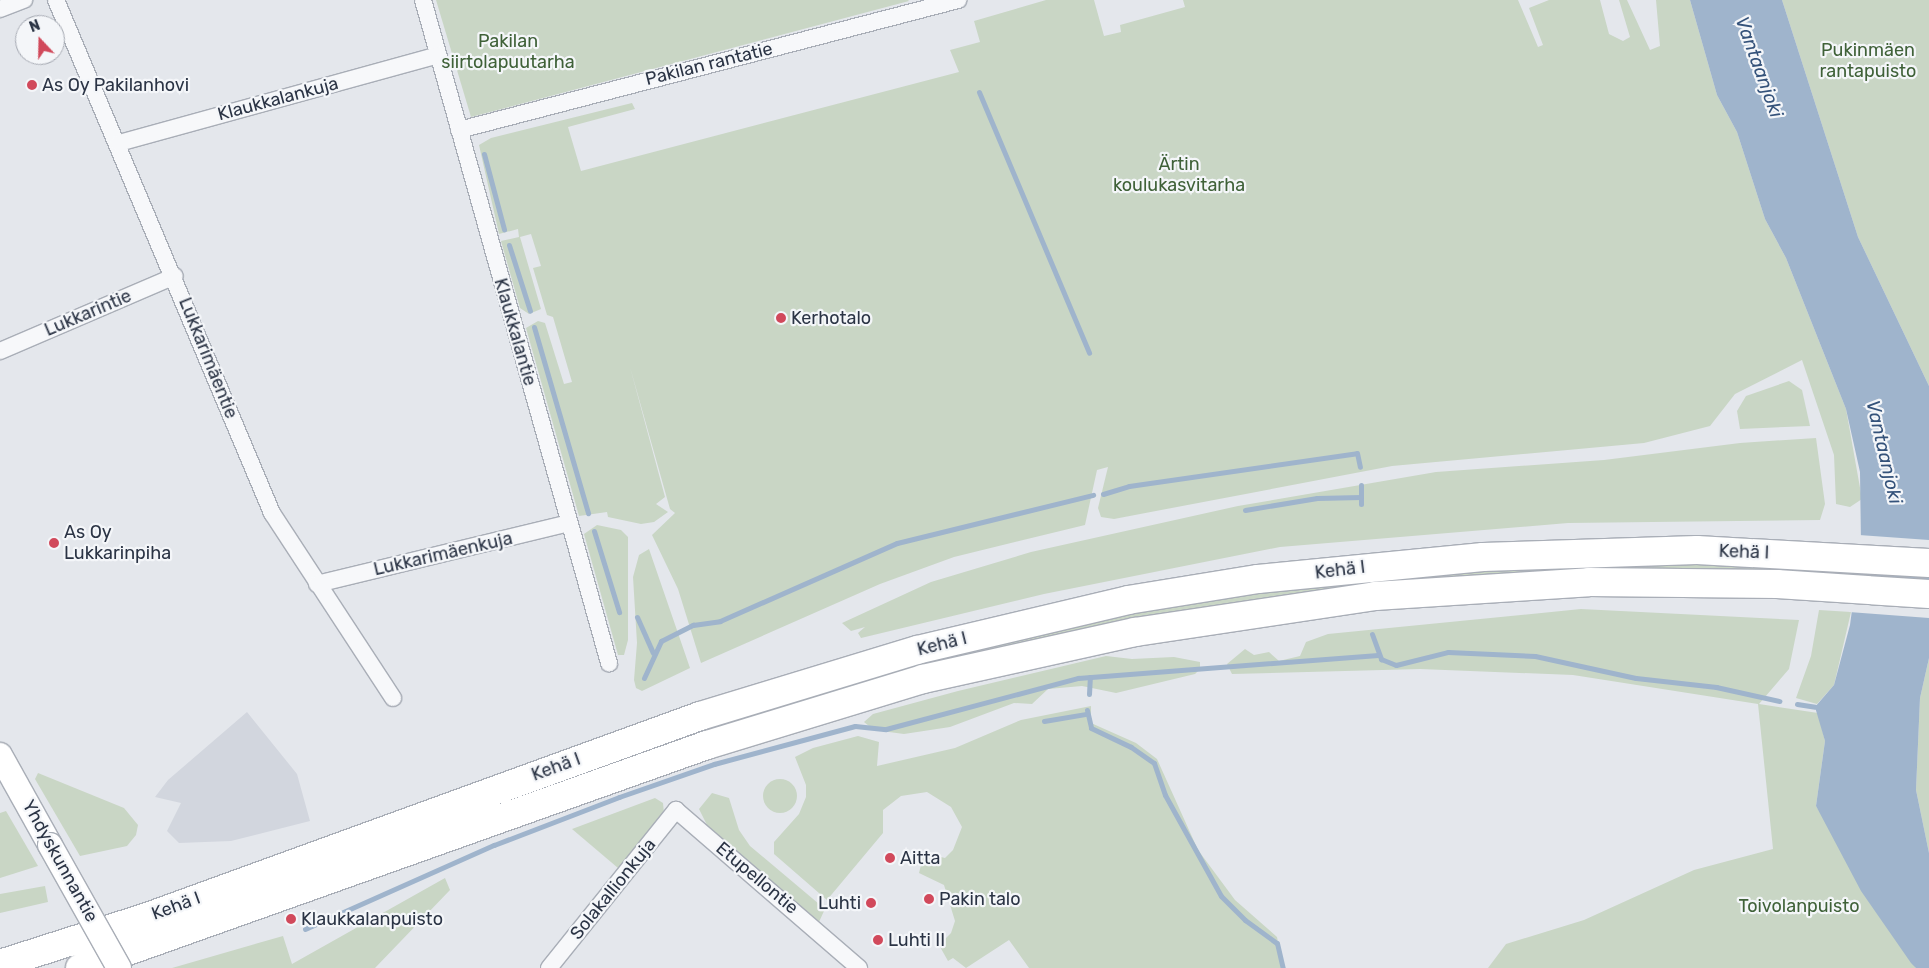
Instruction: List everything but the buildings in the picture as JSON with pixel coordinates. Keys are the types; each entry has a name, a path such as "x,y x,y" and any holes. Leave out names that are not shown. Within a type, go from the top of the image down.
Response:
{"highway":[{"name":"Kehä I","path":"0,964 150,916 700,716 845,670 993,631 1128,600 1374,566 1594,552 1780,553 1929,563"},
{"name":"Kehä I","path":"80,968 708,745 853,699 999,661 1155,629 1375,596 1589,582 1777,584 1929,594"}],"main road":[{"name":"Yhdyskunnantie","path":"0,755 119,968"}],"street":[{"path":"0,9 24,0"},
{"name":"Lukkarimäentie","path":"56,0 119,143 272,513 393,698"},
{"name":"Klaukkalantie","path":"423,0 609,663"},
{"name":"Pakilan rantatie","path":"459,130 958,0"},
{"name":"Klaukkalankuja","path":"119,143 438,55"},
{"name":"Lukkarintie","path":"0,351 175,276"},
{"name":"Lukkarimäenkuja","path":"317,584 569,523"},
{"name":"Solakallionkuja","path":"549,968 676,810"},
{"name":"Etupellontie","path":"676,810 859,968"}],"shaded area":[{"path":"247,712 297,774 310,821 231,841 179,843 167,831 181,803 155,797 168,780"}],"green space":[{"name":"Pakilan siirtolapuutarha","path":"436,0 908,0 909,1 471,117"},
{"name":"Ärtin koulukasvitarha","path":"1046,0 1094,0 1104,36 1121,32 1120,25 1185,7 1183,0 1518,0 1538,47 1543,45 1529,8 1549,0 1600,0 1609,34 1623,41 1630,37 1619,0 1627,0 1650,50 1660,46 1656,0 1690,0 1717,95 1737,132 1765,219 1786,258 1846,409 1862,499 1850,507 1836,504 1834,455 1802,360 1735,394 1710,426 1644,443 1392,466 1114,519 1101,517 1098,508 1108,467 1097,470 1085,525 954,557 880,584 701,663 678,589 652,535 675,513 670,509 630,367 665,497 656,504 668,512 654,522 641,524 608,517 607,512 579,516 526,328 538,321 545,323 564,384 572,382 553,317 547,315 533,268 541,266 531,234 520,237 541,309 529,314 520,308 501,241 519,237 518,229 499,234 479,145 491,138 632,103 635,109 568,127 581,171 959,72 950,50 980,42 974,21"},
{"name":"Pukinmäen rantapuisto","path":"1782,0 1929,0 1929,386 1858,237"},
{"path":"1789,381 1802,390 1810,426 1740,429 1737,411 1746,396"},
{"path":"1816,438 1825,504 1820,520 1568,523 1280,547 1044,594 861,638 858,633 865,627 851,631 842,623 931,582 1031,552 1238,506 1436,472 1604,460 1740,443"},
{"path":"597,525 621,530 628,537 628,640 624,655 618,655 584,534"},
{"path":"649,549 690,668 642,691 636,688 634,680 637,643 633,577 639,555"},
{"path":"1594,562 1779,564 1778,572 1594,570 1376,584 1261,598 1132,620 721,729 719,722 848,681 1131,611 1375,576"},
{"name":"Toivolanpuisto","path":"1581,609 1799,620 1789,669 1759,704 1818,713 1825,741 1816,806 1916,968 1488,968 1506,944 1584,920 1694,870 1773,849 1758,704 1573,675 1420,669 1232,674 1227,664 1245,649 1254,655 1269,652 1279,661 1300,656 1306,642 1328,634"},
{"path":"1819,610 1851,612 1834,685 1817,704 1796,698 1811,656"},
{"path":"1106,656 1132,659 1174,657 1200,662 1200,669 1195,674 1116,693 1082,686 1048,689 1032,704 1014,703 950,727 904,734 874,730 864,722 873,714 958,691"},
{"path":"1929,658 1929,853 1916,790 1920,698"},
{"path":"1091,706 1091,723 1136,743 1157,759 1198,850 1235,900 1277,937 1283,968 1029,968 1009,940 966,968 953,958 948,961 939,945 951,933 955,921 944,885 919,873 924,853 945,858 953,850 962,827 951,807 927,792 901,796 883,810 883,833 827,900 774,854 774,842 799,814 806,797 806,785 795,757 813,748 858,736 879,742 877,766 955,748 1021,720"},
{"path":"38,773 124,808 138,825 136,835 127,846 80,856 35,779"},
{"path":"780,779 792,784 797,796 792,808 780,813 768,808 763,796 768,784"},
{"path":"712,793 729,798 739,830 750,846 819,904 824,911 819,922 709,829 699,809"},
{"path":"655,798 663,803 664,813 618,868 572,829"},
{"path":"6,811 38,866 0,878 0,813"},
{"path":"445,878 450,890 375,968 172,968 283,936 292,964"},
{"path":"45,886 48,902 0,913 0,894"}],"water":[{"name":"Vantaanjoki","path":"1690,0 1782,0 1858,237 1929,386 1929,658 1920,698 1916,790 1929,853 1929,968 1916,968 1911,963 1861,891 1816,806 1825,741 1815,707 1834,685 1850,625 1861,544 1860,472 1846,409 1786,258 1765,219 1737,132 1717,95"}],"pier":[{"path":"1859,535 1929,540 1929,575 1855,570"},
{"path":"1854,577 1929,582 1929,618 1849,612"}],"waterway":[{"path":"979,92 1089,353"},
{"path":"484,154 504,229"},
{"path":"509,245 530,311"},
{"path":"534,327 588,513"},
{"path":"1103,494 1129,486 1357,453 1360,467"},
{"path":"1361,485 1361,504"},
{"path":"644,678 661,641 693,625 720,621 897,543 1093,495"},
{"path":"1245,510 1317,498 1361,497"},
{"path":"594,531 619,612"},
{"path":"637,617 653,653"},
{"path":"1372,634 1381,659 1396,665 1448,652 1535,656 1636,678 1716,687 1779,701"},
{"path":"305,929 494,845 619,797 714,764 855,726 886,729 1078,678 1378,655"},
{"path":"1089,694 1090,677"},
{"path":"1797,704 1815,707"},
{"path":"1087,710 1091,728 1131,747 1154,763 1165,795 1221,896 1245,920 1277,943 1283,968"},
{"path":"1044,721 1086,714"}],"place":[{"name":"As Oy Pakilanhovi","path":"32,85"},
{"name":"Kerhotalo","path":"781,318"},
{"name":"As Oy Lukkarinpiha","path":"54,543"},
{"name":"Aitta","path":"890,858"},
{"name":"Pakin talo","path":"929,899"},
{"name":"Luhti","path":"871,903"},
{"name":"Klaukkalanpuisto","path":"291,919"},
{"name":"Luhti II","path":"878,940"}]}
